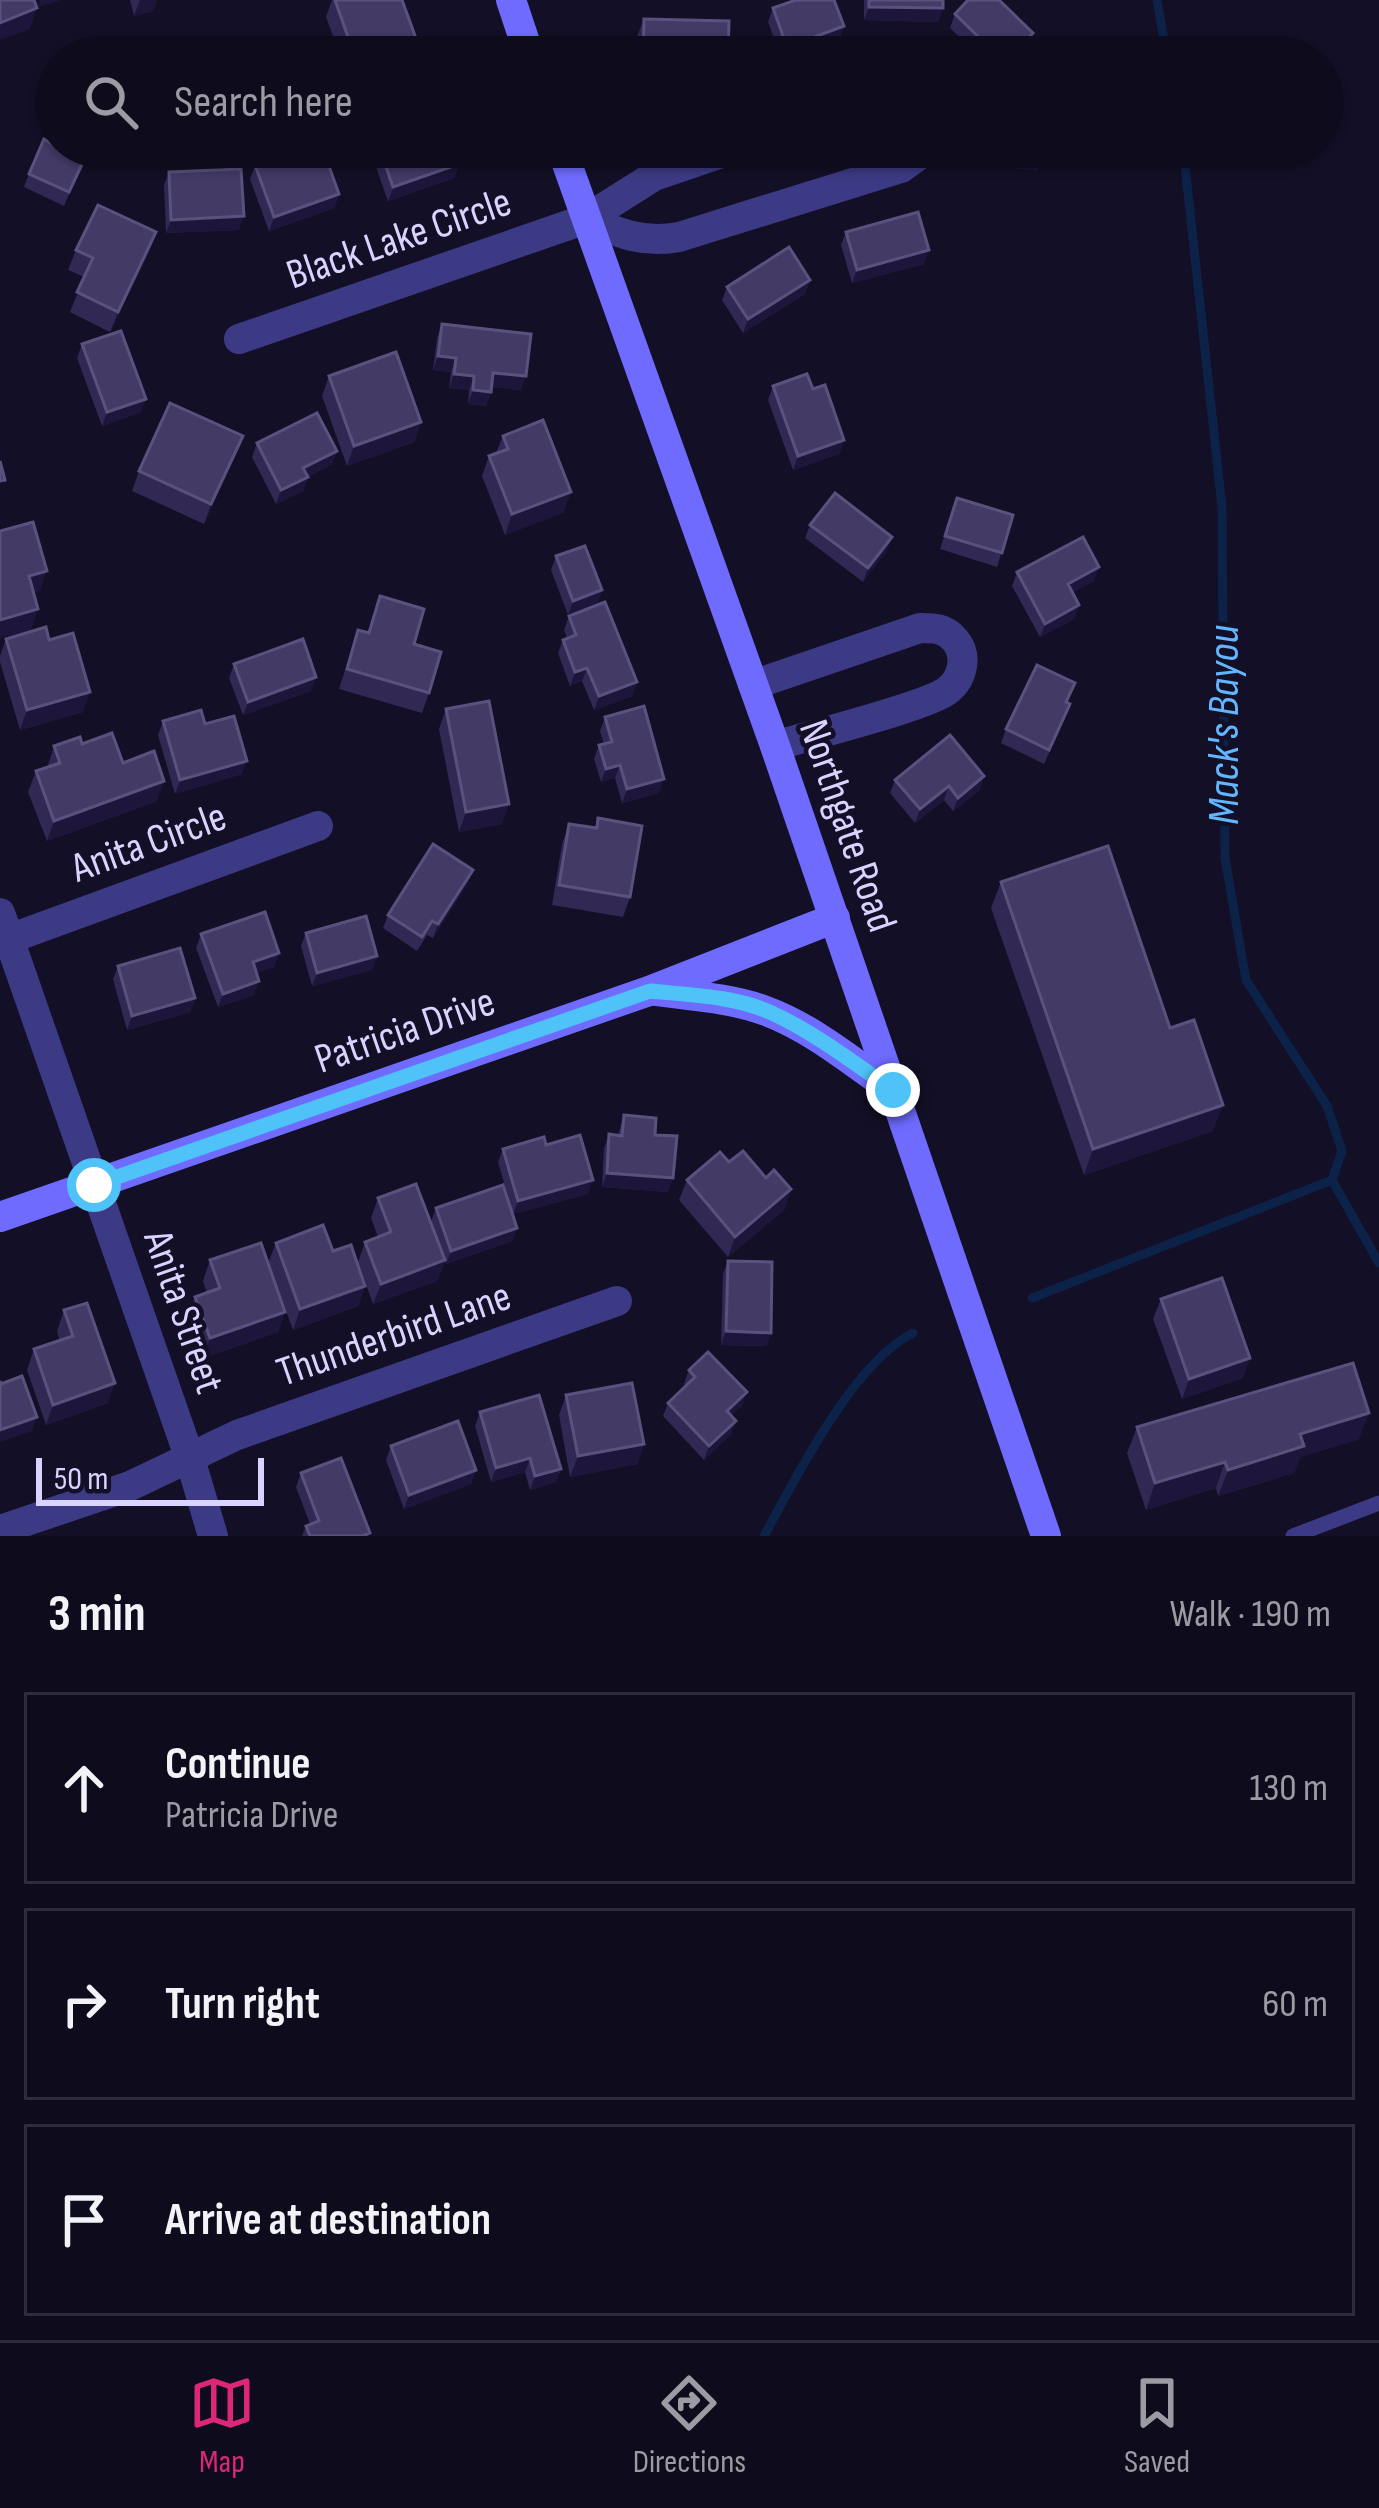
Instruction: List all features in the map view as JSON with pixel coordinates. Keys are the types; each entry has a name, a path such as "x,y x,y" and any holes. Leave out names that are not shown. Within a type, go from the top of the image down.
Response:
{"main road":[{"path":"511,0 523,36"},
{"name":"Northgate Road","path":"568,168 776,746 1046,1536"},
{"name":"Patricia Drive","path":"0,1217 650,991 835,918"},
{"path":"650,991 722,999 769,1012 893,1090"}],"street":[{"name":"Black Lake Circle","path":"239,339 586,219 655,176 678,168"},
{"path":"586,219 634,238 660,241 901,168"},
{"path":"753,686 920,628 938,628 952,635 962,649 963,667 945,693 776,746"},
{"name":"Anita Circle","path":"4,926 318,826"},
{"name":"Anita Street","path":"4,926 213,1536"},
{"name":"Thunderbird Lane","path":"0,1531 130,1486 237,1435 617,1301"}],"lane":[{"path":"1293,1536 1327,1530 1379,1503"}],"building":[{"path":"0,0 34,0 37,8 0,23"},
{"path":"335,0 402,0 415,36 348,36"},
{"path":"796,0 834,0 844,26 817,36 783,36 773,8"},
{"path":"869,0 943,0 943,8 869,7"},
{"path":"968,0 999,0 1033,33 978,36 955,14"},
{"path":"644,19 729,21 729,36 644,36"},
{"path":"36,158 36,168 80,168 69,192 29,174"},
{"path":"256,168 330,168 339,194 274,217"},
{"path":"386,168 448,168 393,187"},
{"path":"241,169 244,216 171,220 169,172"},
{"path":"98,205 156,232 118,312 77,292 93,258 76,250"},
{"path":"918,212 929,250 857,270 846,232"},
{"path":"789,247 810,280 748,319 727,287"},
{"path":"442,324 531,334 526,376 493,373 491,392 473,390 474,376 454,374 456,358 438,356"},
{"path":"121,331 146,399 107,412 82,344"},
{"path":"396,352 421,422 354,446 329,376"},
{"path":"807,374 813,389 825,385 844,440 798,456 773,386"},
{"path":"170,403 243,436 211,504 139,471"},
{"path":"317,413 337,451 303,468 308,477 281,490 257,443"},
{"path":"543,420 571,492 512,514 489,456 508,449 503,436"},
{"path":"835,493 892,537 868,568 810,525"},
{"path":"957,498 1013,515 1002,553 945,536"},
{"path":"33,522 47,571 29,576 38,609 0,620 0,531"},
{"path":"1083,537 1099,567 1068,584 1079,605 1045,624 1017,572"},
{"path":"585,546 602,590 573,601 556,556"},
{"path":"380,596 424,609 414,644 441,652 429,693 347,669 358,630 369,633"},
{"path":"605,602 637,682 599,696 587,668 575,672 563,640 576,635 569,616"},
{"path":"46,627 49,640 73,633 90,692 27,710 6,639"},
{"path":"303,639 316,677 248,702 234,664"},
{"path":"1037,665 1075,683 1049,750 1006,729"},
{"path":"489,701 509,804 466,812 446,709"},
{"path":"644,706 664,779 627,789 620,765 606,769 599,745 612,742 605,717"},
{"path":"201,710 205,724 234,716 247,761 180,780 163,721"},
{"path":"112,733 123,763 154,751 164,781 54,821 36,771 60,763 54,746 80,737 82,744"},
{"path":"950,735 984,776 958,798 949,786 920,809 895,780"},
{"path":"598,818 642,826 630,897 559,885 569,824 597,828"},
{"path":"433,844 473,870 438,924 432,921 422,937 388,915"},
{"path":"1108,846 1170,1028 1194,1020 1223,1105 1093,1149 1001,882"},
{"path":"265,912 279,953 253,962 259,981 223,994 201,934"},
{"path":"366,916 377,956 317,973 306,933"},
{"path":"180,948 195,998 132,1016 118,966"},
{"path":"624,1115 656,1118 655,1135 677,1136 673,1178 607,1173 609,1134 622,1136"},
{"path":"580,1135 593,1180 518,1201 503,1149 544,1137 546,1145"},
{"path":"743,1151 766,1178 774,1170 791,1189 735,1237 687,1180 720,1152 729,1162"},
{"path":"416,1184 445,1260 381,1284 365,1242 391,1232 378,1198"},
{"path":"503,1185 517,1228 451,1251 436,1208"},
{"path":"323,1225 333,1251 351,1245 365,1286 300,1309 276,1243"},
{"path":"261,1243 285,1312 210,1338 195,1297 220,1288 210,1260"},
{"path":"728,1261 772,1262 771,1333 726,1331"},
{"path":"1222,1278 1250,1358 1189,1379 1161,1299"},
{"path":"87,1303 115,1383 53,1405 34,1349 73,1336 64,1310"},
{"path":"708,1352 747,1392 727,1411 736,1421 709,1446 668,1403 695,1377 689,1370"},
{"path":"1353,1363 1369,1413 1300,1434 1304,1446 1228,1470 1225,1462 1155,1483 1137,1427"},
{"path":"22,1376 37,1417 0,1430 0,1381"},
{"path":"632,1383 644,1444 578,1456 566,1395"},
{"path":"539,1395 561,1469 535,1476 530,1458 496,1468 480,1412"},
{"path":"458,1421 476,1470 409,1495 391,1446"},
{"path":"341,1458 370,1533 310,1536 306,1526 319,1521 301,1473"}],"waterway":[{"name":"Mack's Bayou","path":"1157,0 1163,36"},
{"name":"Mack's Bayou","path":"1185,168 1222,507 1225,858 1246,980 1327,1106 1342,1151 1332,1180 1379,1263"},
{"path":"1032,1298 1332,1180"},
{"path":"764,1536 848,1394 891,1348 913,1333"}],"route":[{"path":"94,1185 650,991 722,999 769,1012 893,1090"}]}
